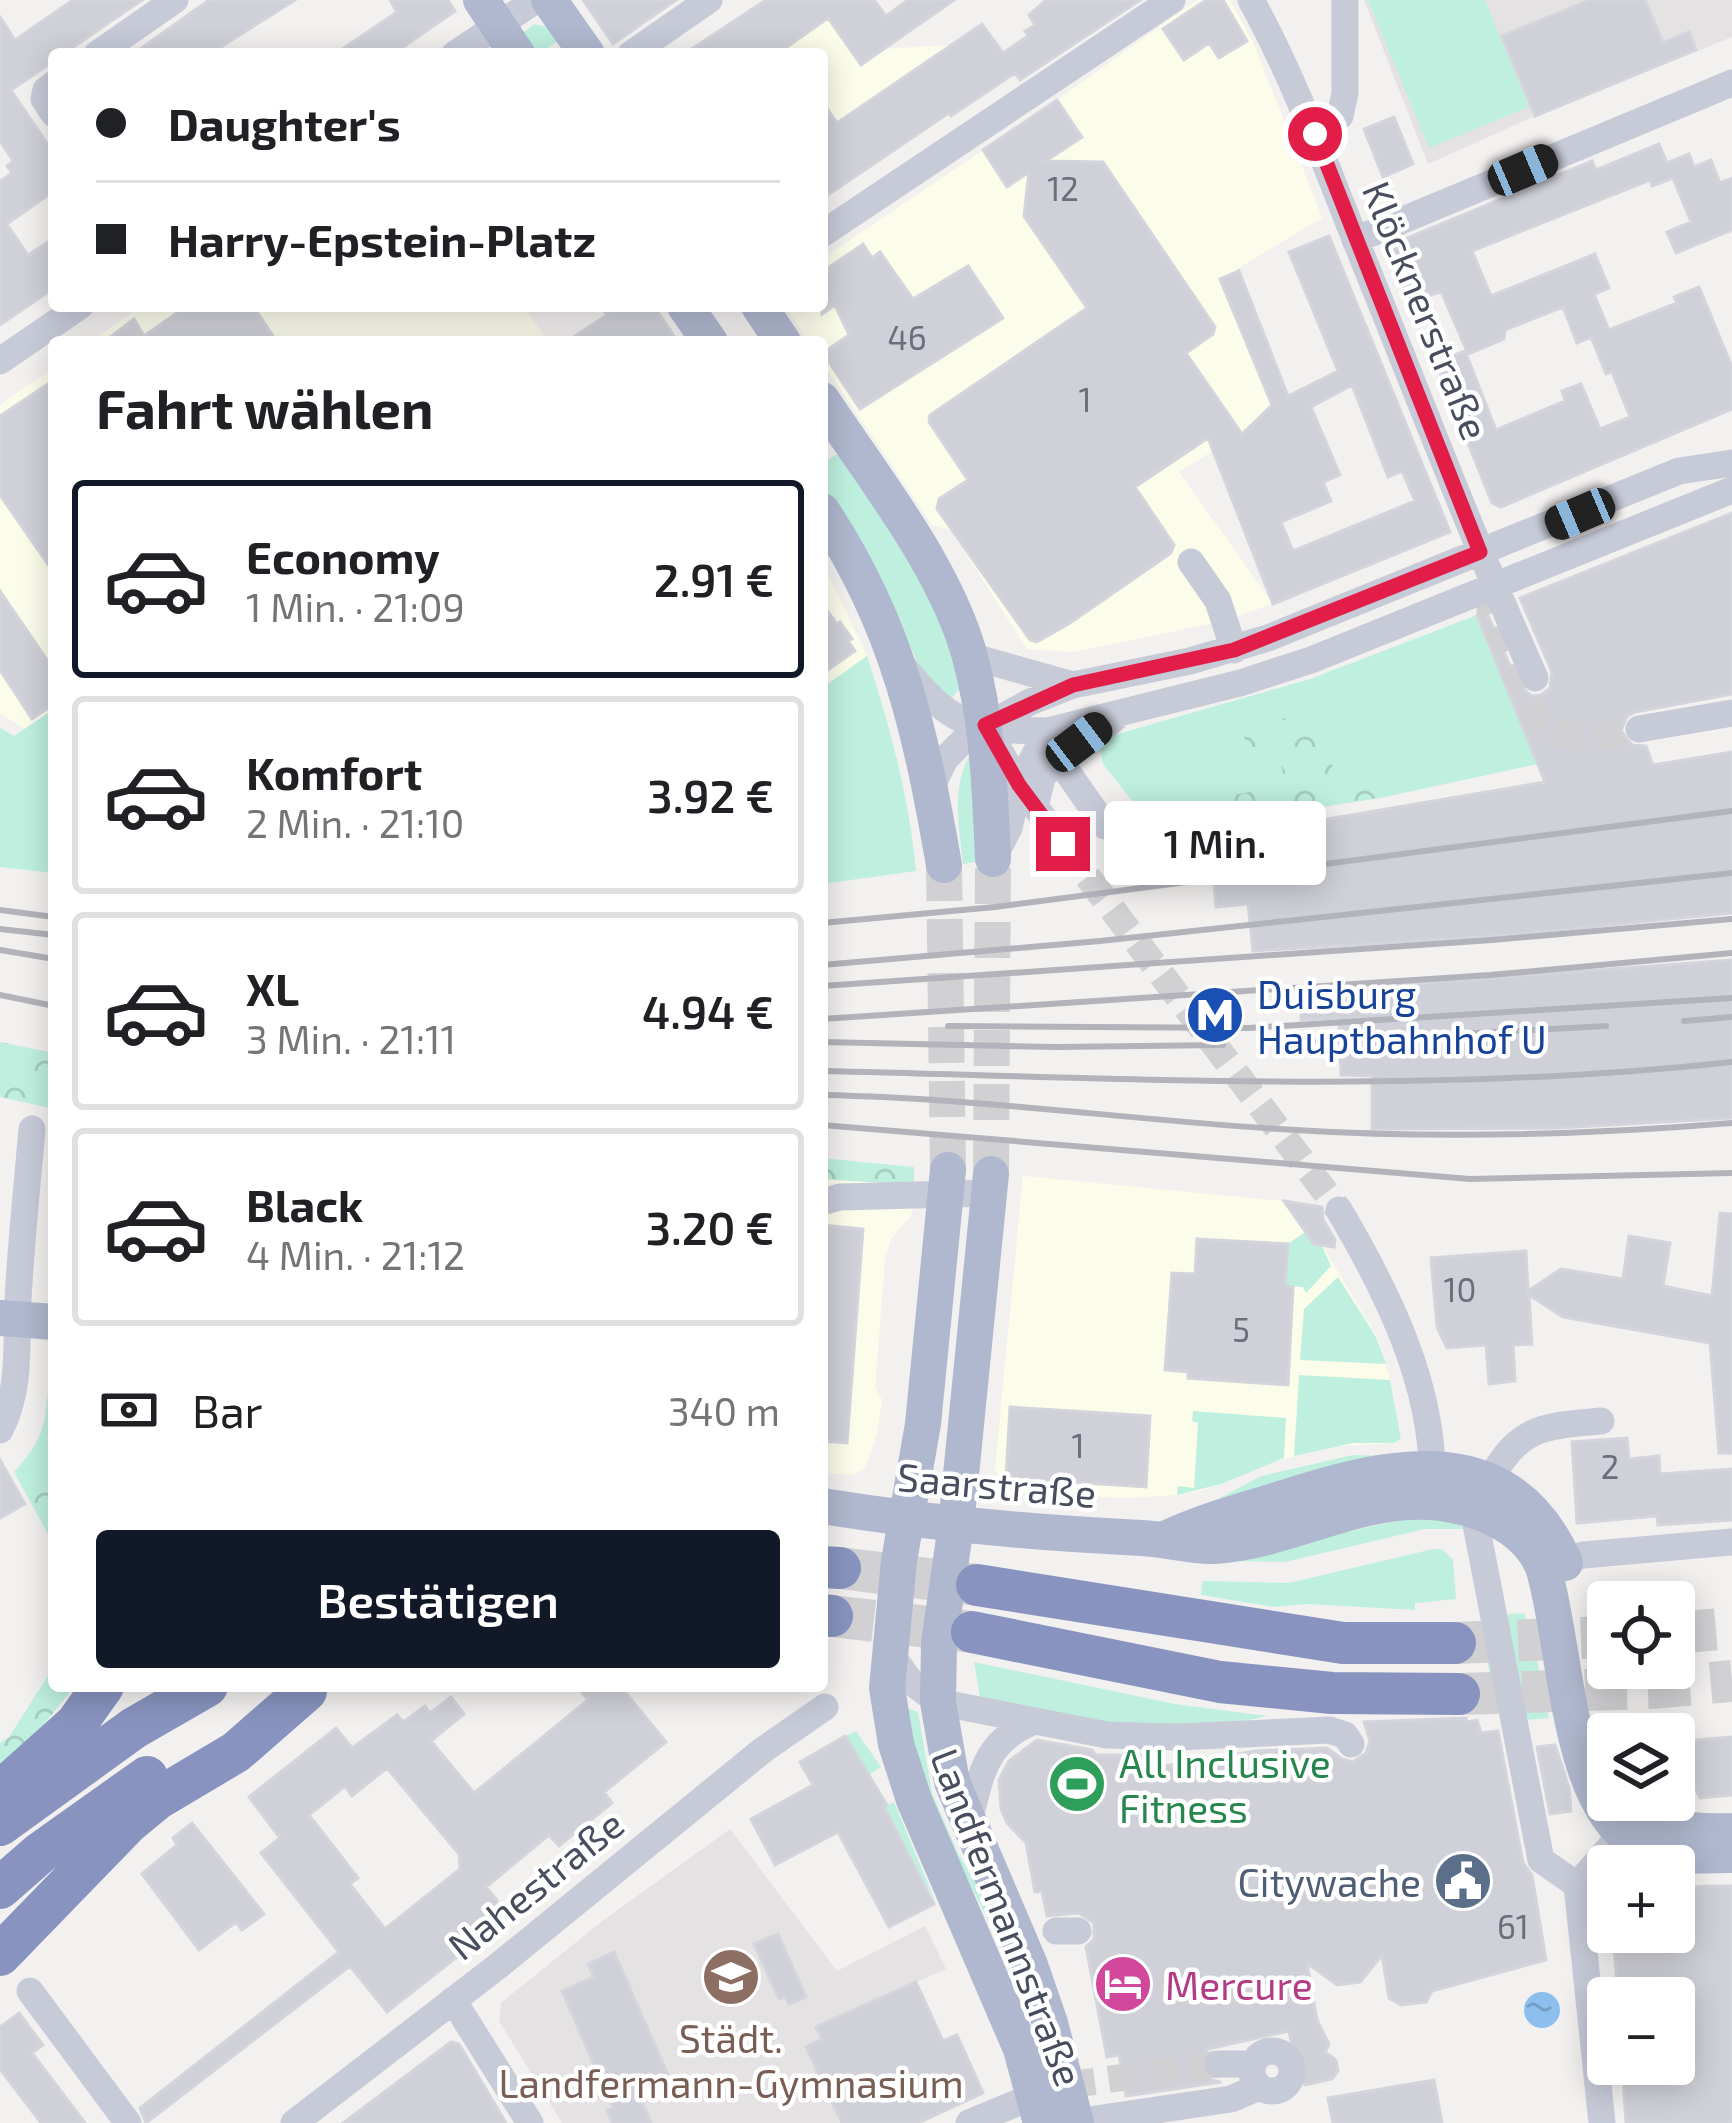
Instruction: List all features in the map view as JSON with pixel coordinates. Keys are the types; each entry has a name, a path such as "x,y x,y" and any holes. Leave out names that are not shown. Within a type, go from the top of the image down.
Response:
{"highway":[{"path":"976,1585 1343,1642 1455,1643"},
{"path":"972,1632 1220,1682 1332,1693 1459,1694"},
{"path":"0,1792 76,1724 99,1692"},
{"path":"0,1825 134,1728 197,1692"},
{"path":"0,1888 134,1785 202,1744 307,1692"},
{"path":"0,1955 129,1822 157,1799 236,1752 309,1692"}],"main road":[{"path":"549,0 582,48"},
{"path":"828,409 927,561 970,656 985,725 993,859"},
{"path":"828,521 876,605 898,660 932,786 944,866"},
{"name":"Landfermannstraße","path":"948,1181 923,1424 889,1651 889,1709 914,1800 1021,2048 1048,2101 1073,2123"},
{"name":"Landfermannstraße","path":"991,1183 956,1525 939,1643 938,1702 948,1767 968,1826 1030,1965 1048,2101"},
{"name":"Saarstraße","path":"828,1507 956,1525 1165,1539 1209,1518 1352,1477 1427,1487"},
{"path":"1427,1487 1480,1526 1540,1520 1554,1564 1575,1596 1596,1713"},
{"path":"1554,1564 1555,1611 1585,1771 1618,1824 1636,1843 1673,1854 1732,1855"},
{"path":"1618,1824 1639,1811 1670,1826 1732,1831"}],"street":[{"path":"107,48 175,0"},
{"path":"465,48 536,0"},
{"path":"640,48 709,0"},
{"path":"828,230 1172,0"},
{"name":"Klöcknerstraße","path":"1251,0 1315,134 1534,678"},
{"path":"1315,134 1340,116 1345,93 1345,0"},
{"path":"1355,240 1732,83"},
{"path":"0,361 71,312"},
{"path":"932,786 956,746 1030,702 1073,685 1234,650 1679,472 1732,446"},
{"path":"1679,472 1732,463"},
{"path":"898,660 939,708 960,721 1047,731 1240,683 1311,660 1732,490"},
{"path":"1191,562 1218,601 1234,650"},
{"path":"970,656 1073,685"},
{"path":"993,859 1043,775 1100,727 1129,710"},
{"path":"1639,729 1732,713"},
{"path":"985,725 1063,844"},
{"path":"1027,795 1047,731"},
{"path":"1059,760 1105,826"},
{"path":"0,1430 11,1410 24,1320 32,1129"},
{"path":"828,1201 948,1181 991,1183"},
{"path":"1339,1210 1398,1323 1430,1434 1427,1487"},
{"path":"1577,1885 1541,1860 1480,1526 1506,1450 1528,1433 1550,1425 1601,1421"},
{"path":"1554,1564 1616,1551 1732,1542"},
{"path":"889,1651 910,1681 938,1702 1107,1735 1329,1730 1345,1735 1351,1744"},
{"name":"Nahestraße","path":"294,2123 763,1750 825,1707"},
{"path":"968,1826 985,1763 1012,1730 1035,1721"},
{"path":"1602,2123 1577,1885 1618,1824"},
{"path":"30,1991 128,2123"},
{"path":"453,2000 530,2123"},
{"path":"1073,2123 1231,2099 1256,2075 1218,2064"},
{"path":"969,2123 1048,2101"}],"shaded area":[{"path":"766,0 849,0 883,49 949,45 982,24 1015,73 828,195 828,48 692,48 705,38 709,43"},
{"path":"1197,0 1230,0 1253,42 1322,218 1220,279 1272,405 1246,430 1179,472 1273,604 1219,622 1073,652 1027,649 951,530 932,525 828,371 828,336 805,336 789,312 828,312 828,255"},
{"path":"1364,0 1732,0 1732,37 1428,164"},
{"path":"133,312 527,312 545,336 99,336"},
{"path":"48,371 48,713 25,729 0,713 0,405"},
{"path":"828,577 867,656 828,684"},
{"path":"1023,1176 1283,1201 1314,1244 1322,1245 1377,1337 1401,1439 1328,1447 1177,1495 1123,1498 1005,1492 995,1469"},
{"path":"828,1179 914,1185 912,1214 891,1239 885,1259 875,1388 882,1400 877,1434 866,1467 853,1475 828,1473"},
{"name":"Städt. Landfermann-Gymnasium","path":"730,1829 837,1971 925,1926 946,1969 916,1982 942,2041 957,2035 983,2093 918,2123 562,2123 499,2021 501,2003 601,1922"}],"green space":[{"path":"1368,0 1485,0 1529,107 1429,148"},
{"path":"534,24 547,27 558,41 547,48 526,48 523,33"},
{"path":"841,455 923,578 967,687 957,691 949,703 923,674 865,550 828,498 828,460"},
{"path":"1477,615 1538,764 1385,797 1147,835 1136,831 1141,812 1103,764 1099,745 1114,735 1310,679"},
{"path":"867,656 898,762 916,871 828,883 828,684"},
{"path":"48,713 48,872 0,867 0,728 14,736"},
{"path":"1300,715 1339,776 1350,780 1381,772 1385,797 1147,835 1136,831 1142,812 1276,787 1284,778 1281,764 1272,758 1248,761 1243,728"},
{"path":"970,754 983,861 963,864 958,794"},
{"path":"0,1042 48,1052 48,1108 0,1097"},
{"path":"828,1159 914,1167 914,1185 828,1179"},
{"path":"1305,1232 1322,1246 1331,1266 1306,1293 1303,1287 1285,1286 1288,1244"},
{"path":"1338,1277 1376,1337 1386,1364 1300,1360 1304,1309"},
{"path":"1299,1375 1390,1380 1401,1439 1294,1456"},
{"path":"48,1395 48,1492 14,1472 36,1443"},
{"path":"1193,1411 1286,1418 1284,1458 1221,1484 1177,1495 1178,1486 1194,1488 1198,1423 1192,1421"},
{"path":"1353,1455 1395,1456 1205,1506 1261,1476"},
{"path":"14,1472 48,1492 48,1534"},
{"path":"1409,1518 1462,1522 1463,1529 1425,1529 1285,1562 1219,1561"},
{"path":"1442,1549 1453,1560 1456,1599 1415,1603 1415,1610 1308,1604 1273,1607 1201,1595 1202,1581 1289,1583"},
{"path":"1524,1613 1549,1718 1504,1722 1494,1700 1480,1616"},
{"path":"974,1662 1175,1704 1267,1716 1159,1726 981,1702"},
{"path":"48,1675 48,1692 70,1692 0,1771 0,1743 9,1737"},
{"path":"905,1707 918,1712 932,1793 1015,1974 926,1797"},
{"path":"856,1731 881,1767 867,1776 845,1736"},
{"path":"894,1802 936,1903 884,1807"}],"water":[{"path":"1542,1992 1555,1997 1560,2010 1555,2023 1542,2028 1529,2023 1524,2010 1529,1997"}],"building":[{"path":"73,0 142,0 72,48 48,48 48,65 11,90 48,145 48,195 7,224 28,255 48,242 48,292 0,325 0,181 12,173 7,166 13,161 0,141 0,17 15,40"},
{"path":"209,0 295,0 219,48 141,48"},
{"path":"390,0 448,0 455,11 402,48 344,48 397,12"},
{"path":"583,0 676,0 613,44"},
{"path":"766,0 874,0 886,16 908,0 954,0 861,65 828,18 786,48 693,48"},
{"path":"1046,0 1140,0 1020,80 1015,73 951,116 949,113 828,195 828,110 837,123 982,24 1003,53 1028,36 1025,31 1035,25 1029,15"},
{"path":"1206,0 1223,0 1247,41 1219,58 1209,43 1184,60 1163,29"},
{"path":"1590,0 1645,0 1663,43 1689,32 1696,50 1535,116 1502,36"},
{"path":"1057,100 1082,137 1046,161 1103,162 1215,327 1213,334 1186,353 1242,434 1272,405 1220,279 1239,271 1288,396 1338,371 1289,252 1329,236 1450,532 1273,604 1208,438 1135,487 1174,545 1171,553 1070,623 1037,642 1030,640 937,509 939,499 968,480 929,422 930,415 1087,308 1024,216 1029,172 1007,187 983,150","holes":["1352,385 1388,477 1402,471 1415,501 1293,551 1281,522 1331,501 1323,482 1340,475 1311,407"]},
{"path":"1394,117 1413,164 1383,177 1364,129"},
{"path":"1659,144 1667,163 1689,154 1694,167 1711,160 1720,183 1732,178 1732,230 1676,253 1667,232 1691,222 1673,178 1652,186 1650,180 1472,251 1491,296 1595,254 1609,288 1594,294 1609,330 1677,303 1674,297 1699,287 1732,367 1732,409 1501,507 1492,503 1436,363 1465,351 1496,430 1565,401 1562,391 1581,384 1600,429 1630,417 1612,372 1606,374 1591,337 1577,343 1563,307 1505,330 1504,339 1468,354 1441,291 1411,303 1388,246 1592,161 1596,170"},
{"path":"863,244 872,258 880,252 913,299 968,266 1003,318 860,409 828,361 828,350 849,335 835,305 828,310 828,268"},
{"path":"178,312 257,312 273,336 144,336"},
{"path":"605,312 658,312 674,336 575,336 607,315"},
{"path":"134,319 144,336 112,336"},
{"path":"48,384 48,564 0,495 0,416"},
{"path":"1732,513 1732,694 1635,712 1627,716 1621,731 1632,745 1646,746 1653,765 1732,752 1732,913 1495,936 1253,951 1248,904 1216,907 1214,884 1227,882 1222,837 1545,782 1477,615 1486,611 1519,686 1532,696 1541,695 1550,688 1552,672 1520,598"},
{"path":"0,591 48,661 48,708 32,719 0,670"},
{"path":"828,612 852,639 848,641 855,651 828,670"},
{"path":"1732,960 1732,1118 1558,1128 1372,1129 1372,1076 1341,1075 1339,1018 1301,1020 1301,992"},
{"path":"1284,1201 1322,1207 1334,1247 1314,1244"},
{"path":"1720,1213 1732,1214 1732,1453 1719,1453 1710,1343 1563,1317 1529,1295 1532,1344 1513,1345 1515,1381 1489,1384 1486,1345 1447,1348 1437,1327 1431,1258 1526,1251 1528,1291 1561,1269 1623,1279 1629,1236 1670,1243 1663,1286 1712,1296"},
{"path":"828,1226 863,1229 847,1443 828,1441"},
{"path":"1197,1239 1288,1244 1285,1286 1293,1287 1288,1385 1188,1378 1188,1372 1165,1370 1172,1273 1195,1274"},
{"path":"1010,1407 1150,1416 1146,1487 1006,1478"},
{"path":"1627,1438 1629,1459 1659,1456 1660,1474 1732,1469 1732,1520 1658,1525 1657,1516 1577,1523 1572,1442"},
{"path":"0,1460 25,1504 0,1518"},
{"path":"582,1692 625,1692 666,1742 604,1792 612,1803 559,1846 549,1835 486,1887 497,1900 499,1924 387,2012 350,1966 146,2123 140,2108 339,1952 261,1853 280,1838 249,1797 336,1728 352,1748 397,1715 403,1722 425,1706 430,1713 451,1697 464,1714 431,1741 474,1793 588,1700","holes":["387,1768 459,1854 460,1869 385,1929 350,1884 358,1878 309,1815 345,1786 352,1796"]},
{"path":"1466,1718 1467,1722 1477,1720 1481,1733 1498,1731 1523,1863 1532,1875 1546,1960 1432,1991 1426,2002 1401,2005 1389,1998 1382,1955 1360,1982 1337,1985 1307,1963 1317,2020 1329,2044 1325,2052 1336,2060 1338,2071 1332,2079 1305,2085 1299,2080 1289,2031 1208,2049 1202,2056 1202,2072 1221,2082 1126,2096 1119,2055 1107,2057 1086,1947 1094,1939 1094,1923 1079,1913 1047,1916 1042,1891 1035,1892 1026,1843 1001,1809 999,1780 1009,1761 1037,1740 1092,1750 1096,1755 1162,1755 1165,1766 1256,1751 1327,1748 1353,1762 1366,1753 1370,1741 1364,1722"},
{"path":"845,1736 887,1805 934,1904 889,1927 838,1832 775,1865 751,1819 813,1785 800,1762"},
{"path":"1732,1737 1732,1795 1700,1798 1695,1789 1695,1740"},
{"path":"1555,1745 1571,1811 1550,1814 1537,1747"},
{"path":"192,1823 264,1914 242,1930 236,1922 199,1950 142,1874 177,1845 173,1838"},
{"path":"1732,1886 1732,2123 1626,2123 1623,2085 1695,2085 1695,1977 1616,1977 1615,1953 1695,1953 1695,1887"},
{"path":"778,1934 806,1997 789,2004 785,1996 779,1999 754,1944"},
{"path":"614,1952 672,2084 640,2098 651,2123 613,2123 607,2110 613,2108 562,1991 594,1977 588,1964"},
{"path":"916,1982 943,2041 957,2035 983,2093 918,2123 842,2123 806,2047 822,2039 816,2027"},
{"path":"19,2013 43,2045 32,2053 85,2123 41,2123 0,2069 0,2027"},
{"path":"451,2042 459,2044 506,2123 343,2123"},
{"path":"1434,2080 1442,2123 1333,2123 1328,2098"}],"tunnel":[{"path":"1494,587 1490,610 1536,717 1571,736 1639,729"},
{"path":"1063,844 1339,1210"},
{"path":"991,1174 993,859"},
{"path":"944,865 948,1170"},
{"path":"840,1568 977,1585"},
{"path":"832,1616 972,1632"},
{"path":"1695,1631 1732,1628"},
{"path":"1455,1643 1587,1638"},
{"path":"1459,1694 1732,1681"},
{"path":"1068,2085 1218,2064"}],"railway":[{"path":"828,922 995,907 1732,811"},
{"path":"828,964 1100,941 1732,873"},
{"path":"0,910 48,916"},
{"path":"828,986 1732,919"},
{"path":"0,929 48,934"},
{"path":"0,950 48,958"},
{"path":"828,1019 1490,975 1732,953"},
{"path":"0,995 48,1005"},
{"path":"948,1026 1249,1028 1732,998"},
{"path":"1684,1021 1732,1017"},
{"path":"1307,1042 1606,1026"},
{"path":"828,1042 1223,1045"},
{"path":"828,1071 1391,1081 1619,1072 1732,1062"},
{"path":"828,1095 1350,1133 1514,1134 1732,1123"},
{"path":"828,1126 1470,1179 1732,1173"}],"place":[{"name":"Duisburg Hauptbahnhof U","path":"1215,1015"},
{"name":"All Inclusive Fitness","path":"1077,1784"},
{"name":"Citywache","path":"1463,1881"},
{"name":"Städt. Landfermann-Gymnasium","path":"731,1977"},
{"name":"Mercure","path":"1123,1984"}],"route":[{"path":"1063,844 1019,785 985,725 1073,685 1234,650 1480,552 1315,134"}]}
